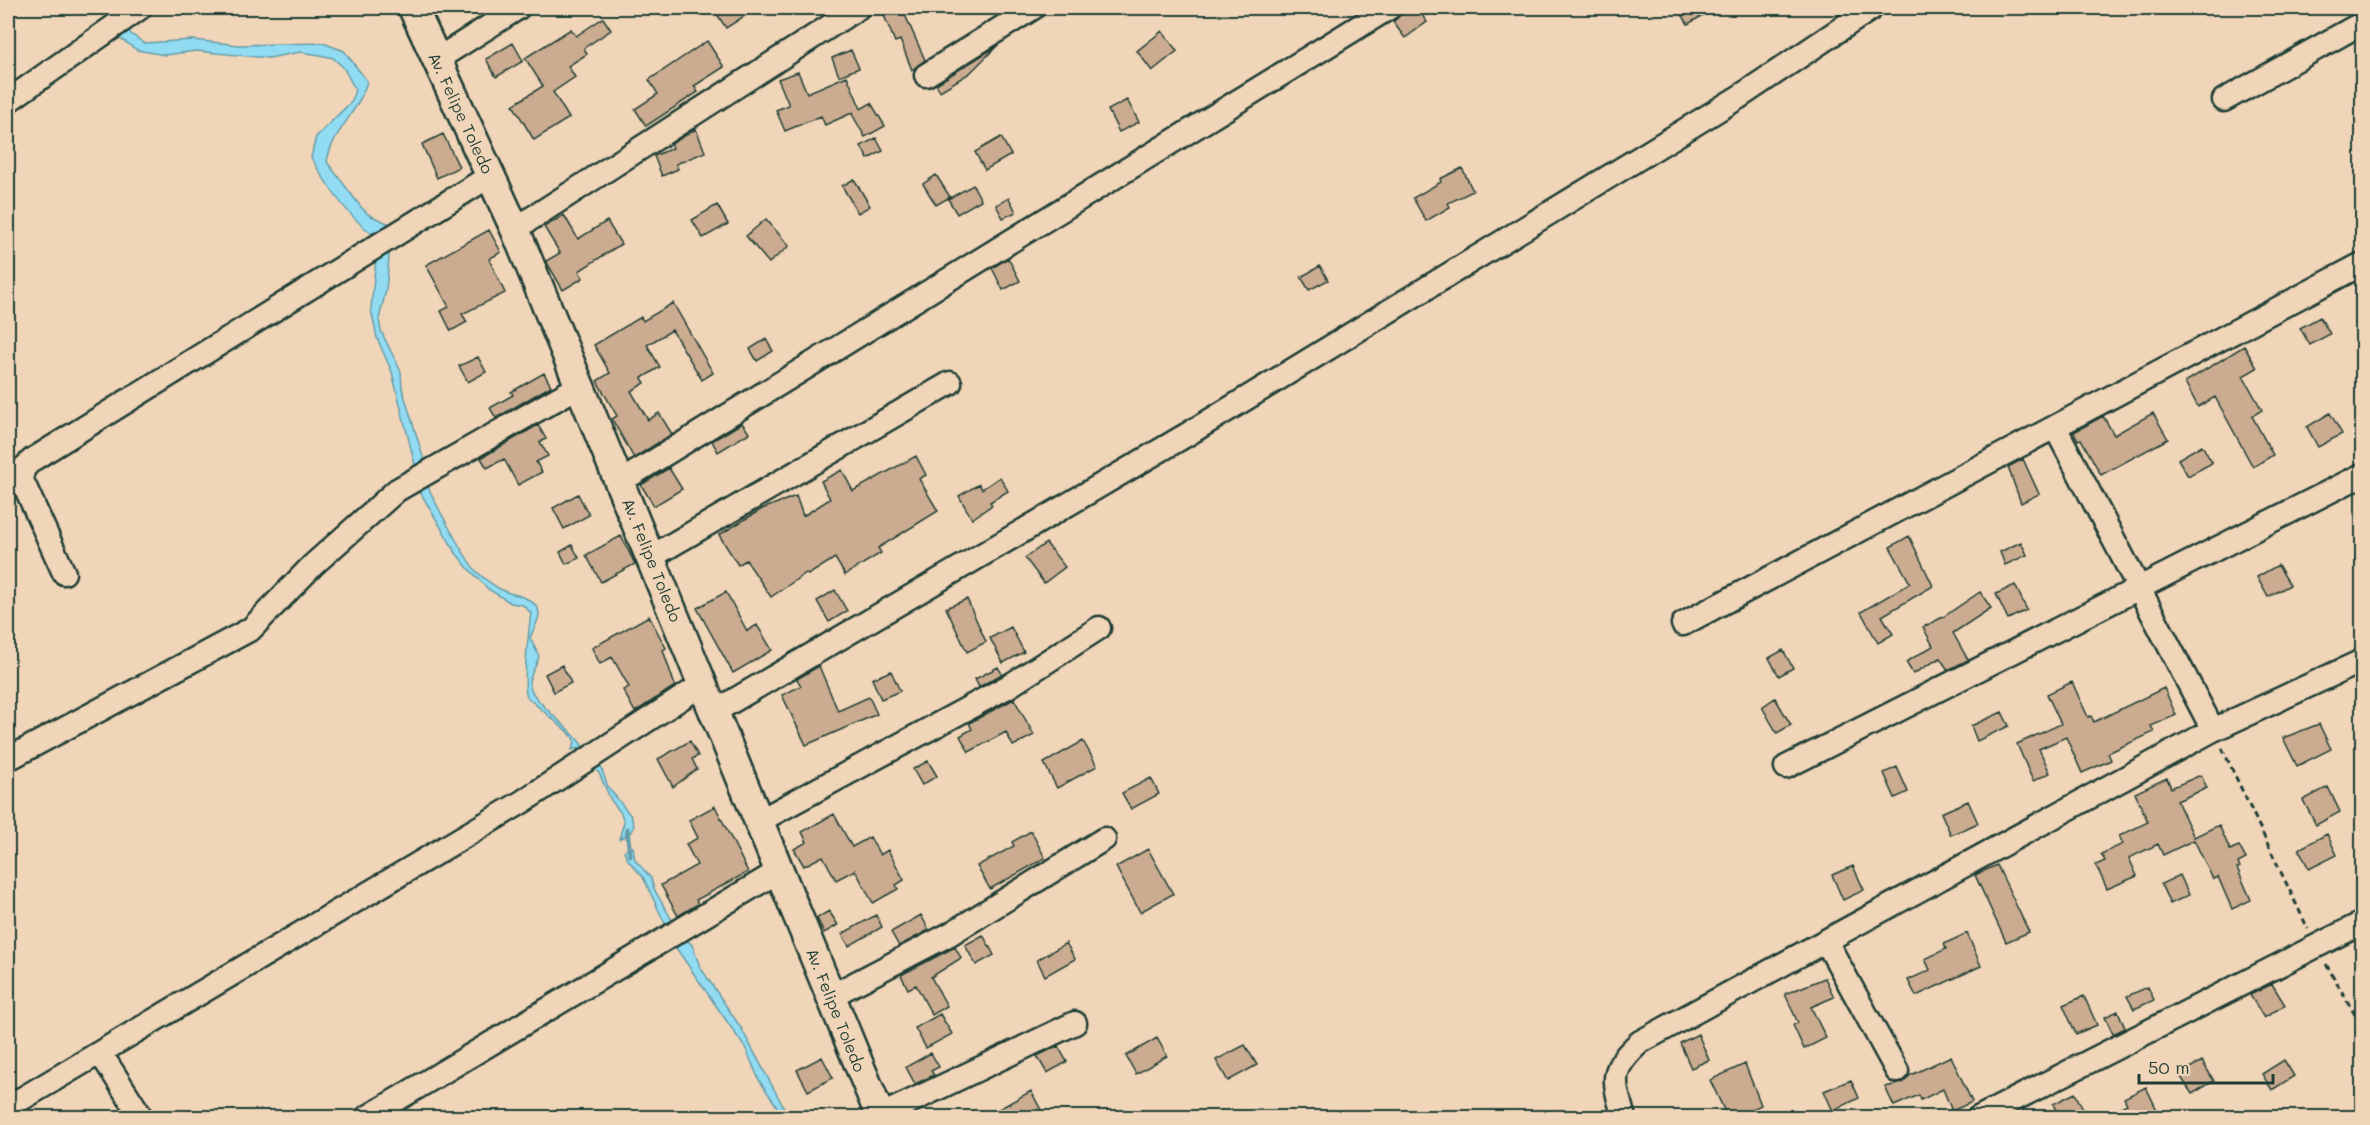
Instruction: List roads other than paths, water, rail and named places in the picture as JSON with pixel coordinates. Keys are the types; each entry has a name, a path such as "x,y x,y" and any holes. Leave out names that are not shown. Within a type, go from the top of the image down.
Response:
{"main road":[{"name":"Av. Felipe Toledo","path":"413,8 515,229 581,385 880,1117"}],"street":[{"path":"8,101 140,8"},
{"path":"436,60 518,8"},
{"path":"515,229 858,8"},
{"path":"926,75 1033,8"},
{"path":"620,482 1389,8"},
{"path":"714,712 1188,434 1739,97 1872,8"},
{"path":"2224,100 2362,23"},
{"path":"64,573 21,478 24,468 32,460 490,176"},
{"path":"1683,624 2362,264"},
{"path":"651,557 950,383"},
{"path":"8,759 251,629 313,565 397,490 581,385"},
{"path":"2055,427 2213,730"},
{"path":"1786,767 2362,475"},
{"path":"759,821 1009,686 1099,628"},
{"path":"1624,1118 1615,1085 1620,1060 1640,1042 2213,730 2362,662"},
{"path":"8,1107 101,1054 522,802 703,684"},
{"path":"831,996 950,934 1104,839"},
{"path":"366,1118 779,871"},
{"path":"1978,1118 2362,922"},
{"path":"1826,941 1897,1071"},
{"path":"880,1117 1075,1023"},
{"path":"101,1054 142,1118"}],"water":[{"path":"125,23 131,34 144,43 193,40 239,45 323,43 344,51 367,81 358,102 334,141 327,162 369,215 392,225 371,233 337,198 311,157 316,137 352,101 355,89 343,67 333,58 300,52 269,58 196,51 165,55 137,50 121,39 109,35"},
{"path":"390,246 386,290 379,319 381,331 401,372 402,388 423,457 428,463 416,469 392,372 377,338 371,309 376,259"},
{"path":"426,480 448,527 477,572 500,589 529,600 537,607 539,614 530,638 539,656 529,682 531,689 543,706 571,732 583,747 572,750 575,742 571,735 527,697 526,669 531,613 523,605 511,603 488,589 456,553 416,485"},
{"path":"598,759 608,787 631,816 634,826 630,833 619,839 624,822 621,813 611,800 599,773 588,763"},
{"path":"633,847 635,860 651,878 654,889 673,922 667,928 643,877 628,860 624,851"},
{"path":"686,939 692,945 700,967 741,1028 789,1117 780,1117 776,1105 759,1080 746,1049 674,945"}],"waterway":[{"path":"627,829 630,855"}]}
